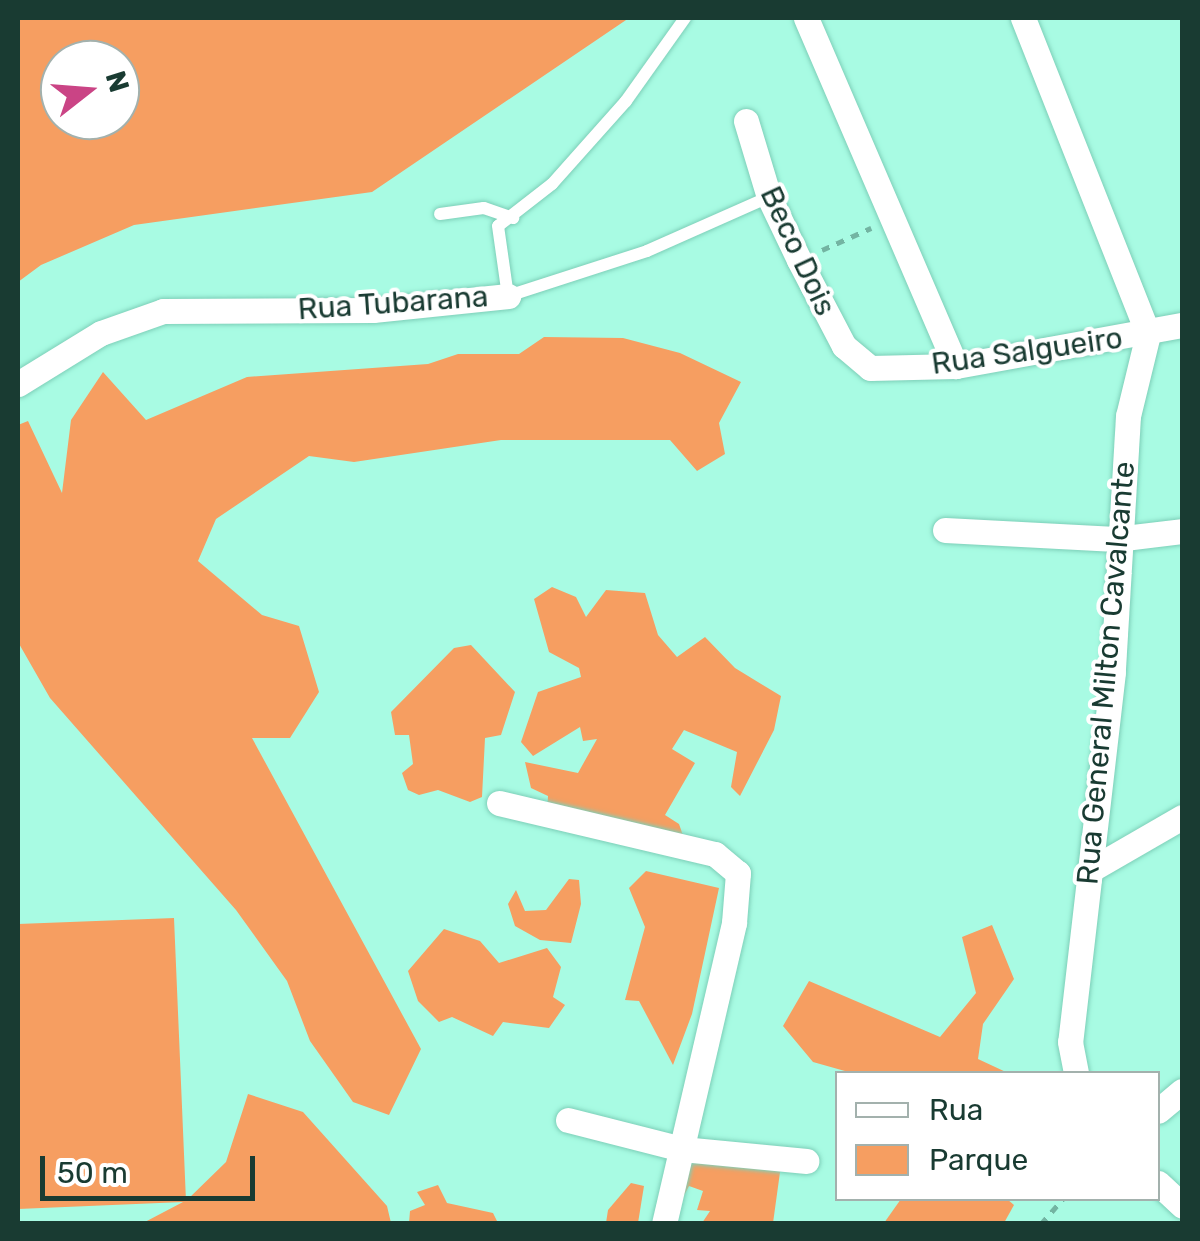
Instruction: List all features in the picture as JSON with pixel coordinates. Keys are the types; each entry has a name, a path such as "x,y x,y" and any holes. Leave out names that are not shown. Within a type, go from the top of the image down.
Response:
{"street":[{"path":"806,18 897,217 956,366"},
{"path":"1023,18 1148,334"},
{"name":"Beco Dois","path":"746,121 769,197 799,260 844,346 870,368"},
{"name":"Rua Tubarana","path":"18,384 101,333 162,310 373,310 508,296"},
{"name":"Rua Salgueiro","path":"870,368 956,366 1182,325"},
{"name":"Rua General Milton Cavalcante","path":"1075,1071 1070,1042 1112,672 1116,538 1128,416 1148,334"},
{"path":"946,530 1116,538 1182,531"},
{"path":"499,804 715,854 738,873 734,923 664,1224"},
{"path":"1092,869 1182,817"},
{"path":"1160,1109 1182,1090"},
{"path":"568,1120 682,1149 806,1161"},
{"path":"1160,1184 1182,1205"}],"lane":[{"path":"508,296 498,226 552,184 626,101 684,18"},
{"name":"Rua Tubarana","path":"508,296 647,251 769,197"},
{"path":"440,214 484,208 513,218"}],"path":[{"path":"799,260 897,217"},
{"path":"1041,1224 1061,1201"}],"green space":[{"path":"18,18 629,18 372,192 134,225 41,265 18,282"},
{"path":"544,337 623,338 680,353 741,382 719,423 725,454 697,471 670,440 501,440 354,462 309,456 216,519 198,561 262,615 299,626 319,692 290,738 252,738 421,1049 389,1115 353,1102 310,1041 287,981 236,910 50,698 18,642 18,425 28,421 62,493 71,420 103,372 146,420 247,377 428,364 458,354 519,354"},
{"path":"552,587 576,597 586,617 606,590 645,593 658,635 677,657 705,637 735,668 781,696 774,730 740,796 731,787 737,752 684,730 672,749 695,763 665,815 679,824 686,844 547,812 548,796 531,788 525,762 578,773 597,739 583,741 580,727 533,756 521,742 538,692 581,677 579,668 549,652 534,599"},
{"path":"471,645 515,692 501,735 485,738 482,797 470,802 438,790 419,795 408,790 402,773 413,764 409,735 395,735 391,712 454,648"},
{"path":"646,871 719,888 692,1014 673,1065 639,1001 625,1000 645,927 629,888"},
{"path":"569,879 579,880 581,904 571,943 540,940 515,926 508,904 516,890 525,911 546,910"},
{"path":"174,918 186,1201 226,1162 248,1094 303,1112 387,1206 391,1223 143,1223 183,1202 18,1209 18,924"},
{"path":"992,925 1014,979 983,1024 978,1059 1004,1071 845,1071 813,1062 783,1026 809,981 940,1037 976,993 962,937"},
{"path":"444,929 480,941 499,963 547,948 561,967 553,997 565,1005 549,1028 503,1022 493,1036 452,1017 439,1022 418,1001 408,971"},
{"path":"753,1147 781,1165 773,1223 702,1223 710,1211 697,1210 703,1191 689,1186 677,1209 677,1167"},
{"path":"631,1183 644,1186 638,1223 606,1223 608,1210"},
{"path":"438,1185 447,1203 493,1213 498,1223 409,1223 410,1211 425,1205 417,1192"},
{"path":"900,1201 1009,1201 1014,1205 1004,1223 884,1223"}]}
